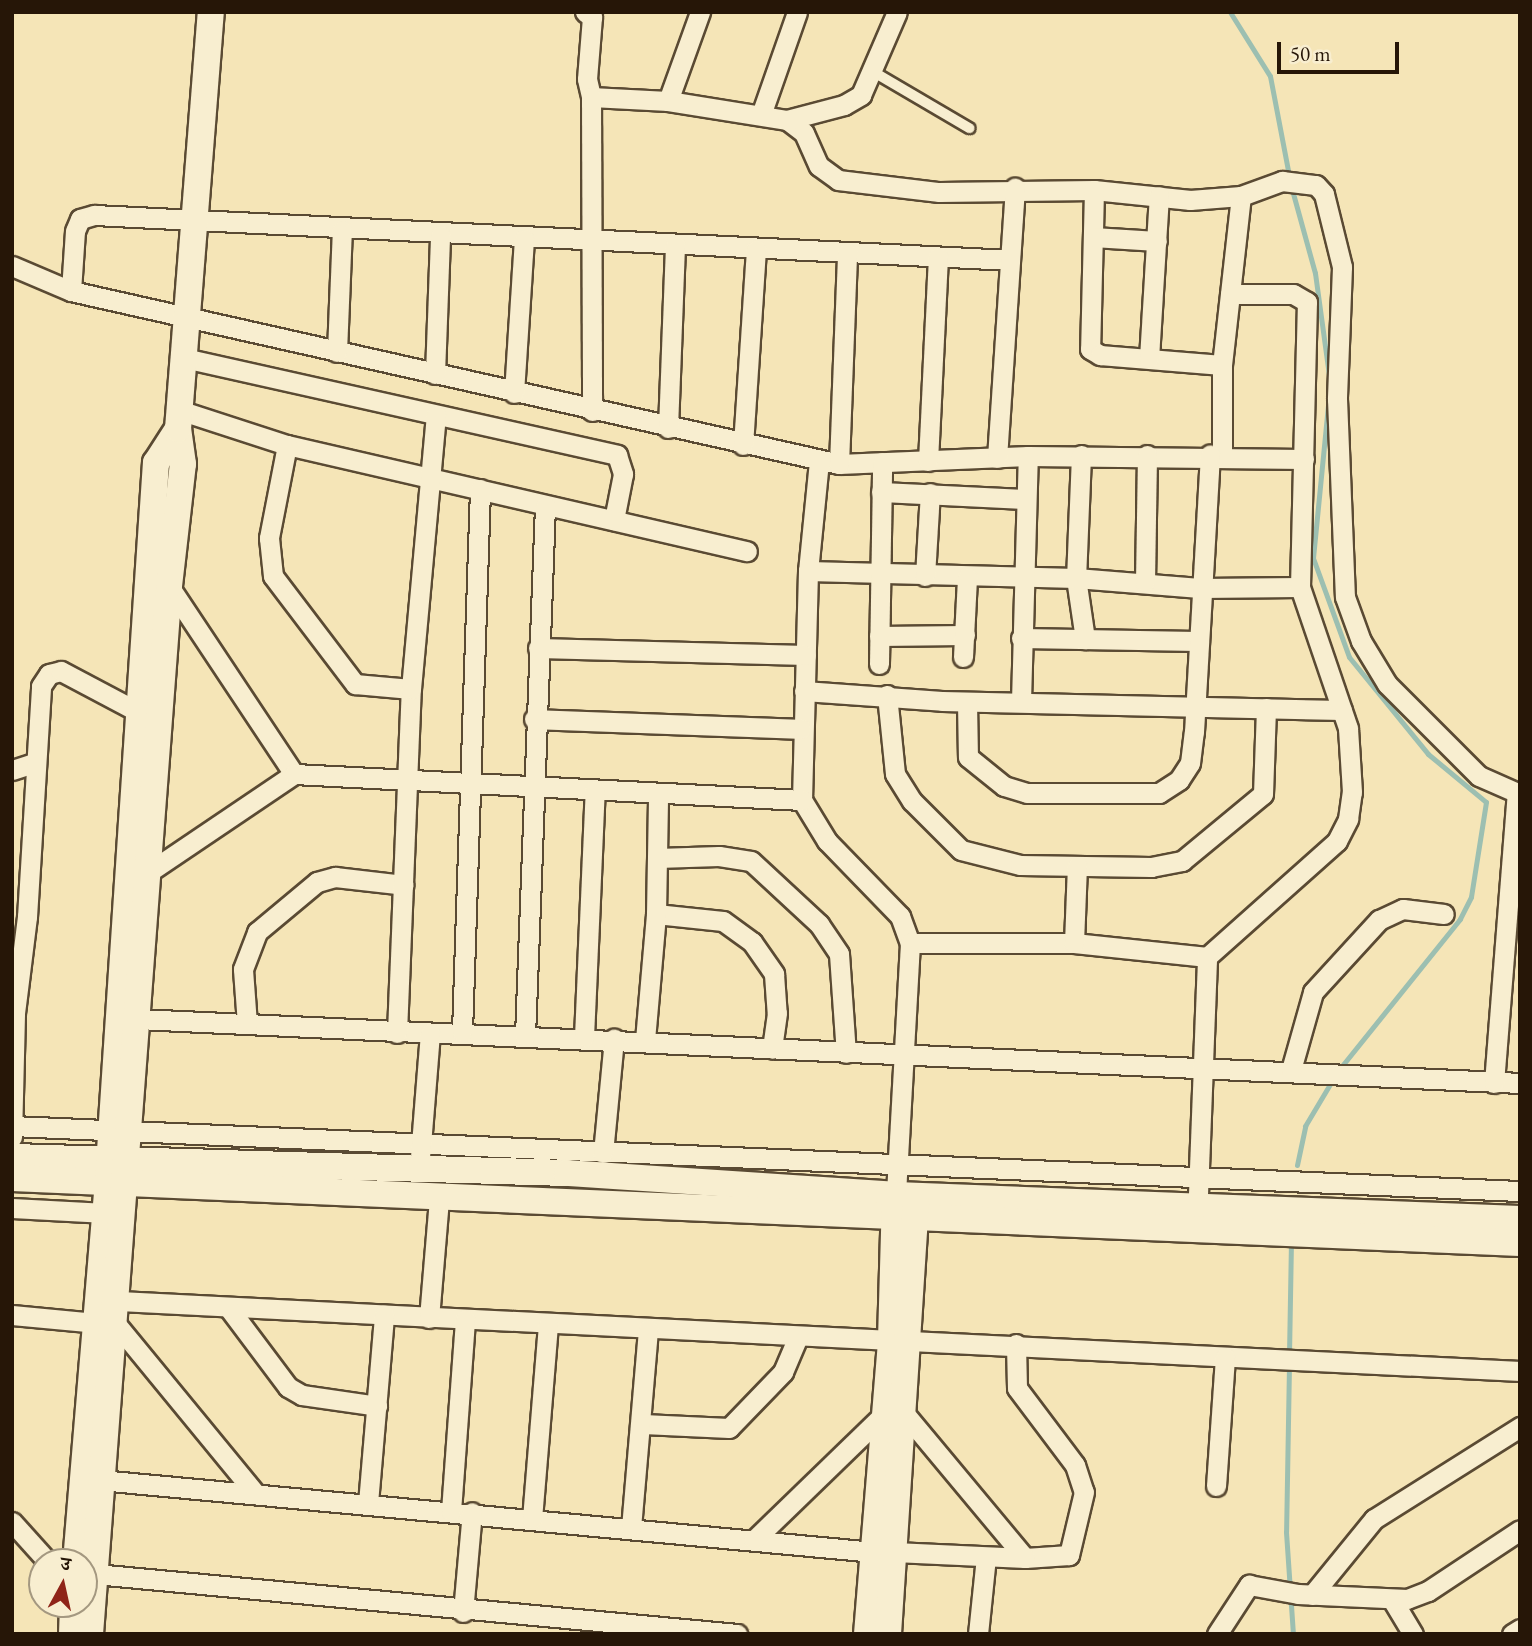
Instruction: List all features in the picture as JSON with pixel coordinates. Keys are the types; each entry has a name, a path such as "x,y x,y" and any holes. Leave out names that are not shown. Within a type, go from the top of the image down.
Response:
{"street":[{"path":"149,718 169,586 183,464 178,419 185,317 198,224 211,12"},
{"path":"668,101 700,12"},
{"path":"761,115 797,12"},
{"path":"787,120 855,100 872,71 897,12"},
{"path":"590,14 587,79 591,97 596,242 592,411"},
{"path":"591,97 668,101 787,120 804,133 819,166 838,180 939,191 1014,188 1094,190 1190,200 1241,196 1282,181 1308,180 1324,194 1342,267 1337,399 1345,597 1361,641 1387,684 1479,776 1518,793 1515,885 1494,1083"},
{"path":"997,458 1014,188"},
{"path":"1094,190 1090,349 1100,355 1222,365"},
{"path":"1149,358 1159,196"},
{"path":"967,702 964,740 968,757 980,771 1004,786 1050,794 1159,793 1170,787 1190,763 1196,707 1200,588 1241,196"},
{"path":"71,291 80,219 94,215 198,224 1010,260"},
{"path":"337,352 342,230"},
{"path":"435,374 440,235"},
{"path":"1093,237 1157,241"},
{"path":"514,393 524,239"},
{"path":"668,428 676,245"},
{"path":"743,445 756,249"},
{"path":"847,253 829,462 808,571 806,655 800,729 802,800 827,841 900,916 910,943 897,1166 905,1205 901,1341 885,1552 888,1634"},
{"path":"928,461 937,257"},
{"path":"12,266 71,291 592,411 829,462 1216,454 1304,459"},
{"path":"1197,1218 1207,957 1343,831 1352,792 1342,710 1300,587 1307,302 1293,294 1230,294"},
{"path":"184,358 617,455 623,474 614,520"},
{"path":"397,1033 411,689 433,479 436,415"},
{"path":"178,419 747,551"},
{"path":"87,1548 111,1317 119,1157 139,878 149,718 156,463 178,419"},
{"path":"287,444 269,538 273,576 355,684 411,689"},
{"path":"1081,455 1076,578 1085,639"},
{"path":"1145,582 1147,455"},
{"path":"1021,701 1022,576 1028,456"},
{"path":"879,664 882,462"},
{"path":"462,1032 480,489"},
{"path":"881,492 1025,499"},
{"path":"925,576 930,493"},
{"path":"525,1036 534,719 545,506"},
{"path":"808,571 880,576 1076,578 1200,588 1300,587"},
{"path":"964,657 967,577"},
{"path":"169,586 294,774"},
{"path":"879,636 965,635"},
{"path":"1021,638 1197,641"},
{"path":"538,648 806,655"},
{"path":"12,1139 14,1013 37,707 49,674 76,676 149,718"},
{"path":"804,691 967,702 1021,701 1342,710"},
{"path":"887,695 895,774 943,837 983,859 1077,866 1151,867 1182,861 1239,818 1263,794 1267,781 1266,708"},
{"path":"534,719 800,729"},
{"path":"12,770 34,763"},
{"path":"139,878 294,774 532,789 802,800"},
{"path":"584,1037 595,790"},
{"path":"645,1040 656,914 658,794"},
{"path":"657,858 719,856 751,862 818,924 839,954 846,1053"},
{"path":"1074,943 1077,866"},
{"path":"247,1024 243,969 257,932 317,882 335,877 404,885"},
{"path":"139,878 138,1019 119,1157 106,1213 111,1317 256,1494"},
{"path":"1290,1070 1313,992 1379,920 1404,909 1444,914"},
{"path":"656,914 723,921 752,942 776,982 772,1049"},
{"path":"910,943 1074,943 1207,957"},
{"path":"138,1019 397,1033 462,1032 584,1037 846,1053 904,1052 1520,1083"},
{"path":"429,1318 429,1197 420,1156 430,1033"},
{"path":"603,1153 614,1039"},
{"path":"13,1126 119,1157 429,1197 905,1205 1197,1218 1520,1243"},
{"path":"12,1157 603,1153 1520,1191"},
{"path":"420,1156 905,1205"},
{"path":"12,1178 119,1157"},
{"path":"12,1208 106,1213"},
{"path":"1197,1218 1520,1219"},
{"path":"228,1307 288,1387 302,1395 377,1406"},
{"path":"12,1315 111,1317 228,1307 798,1337 1016,1344 1225,1357 1334,1359 1520,1371"},
{"path":"368,1503 384,1315"},
{"path":"451,1511 465,1320"},
{"path":"532,1519 548,1324"},
{"path":"631,1528 643,1424 648,1329"},
{"path":"643,1424 729,1428 783,1371 798,1337"},
{"path":"93,1479 885,1552 1025,1558 1069,1555 1084,1492 1075,1465 1017,1388 1016,1344"},
{"path":"1216,1486 1225,1357"},
{"path":"754,1541 895,1413"},
{"path":"895,1413 1025,1558"},
{"path":"1305,1594 1374,1519 1520,1427"},
{"path":"463,1612 472,1512"},
{"path":"12,1522 35,1548"},
{"path":"1217,1634 1249,1585 1305,1594 1392,1601 1428,1591 1520,1530"},
{"path":"867,1634 885,1552"},
{"path":"978,1634 986,1557"},
{"path":"98,1570 463,1612 737,1634"},
{"path":"1392,1601 1413,1634"},
{"path":"72,1634 82,1618"},
{"path":"1512,1634 1520,1629"}],"lane":[{"path":"872,71 969,128"}],"waterway":[{"path":"1230,12 1270,76 1289,176"},
{"path":"1291,186 1315,273 1329,375"},
{"path":"1328,405 1313,558 1349,657 1428,754 1486,802 1471,897 1460,919 1338,1071"},
{"path":"1297,1165 1305,1126 1333,1079"},
{"path":"1289,1355 1291,1245"},
{"path":"1289,1365 1286,1532 1293,1634"}]}
